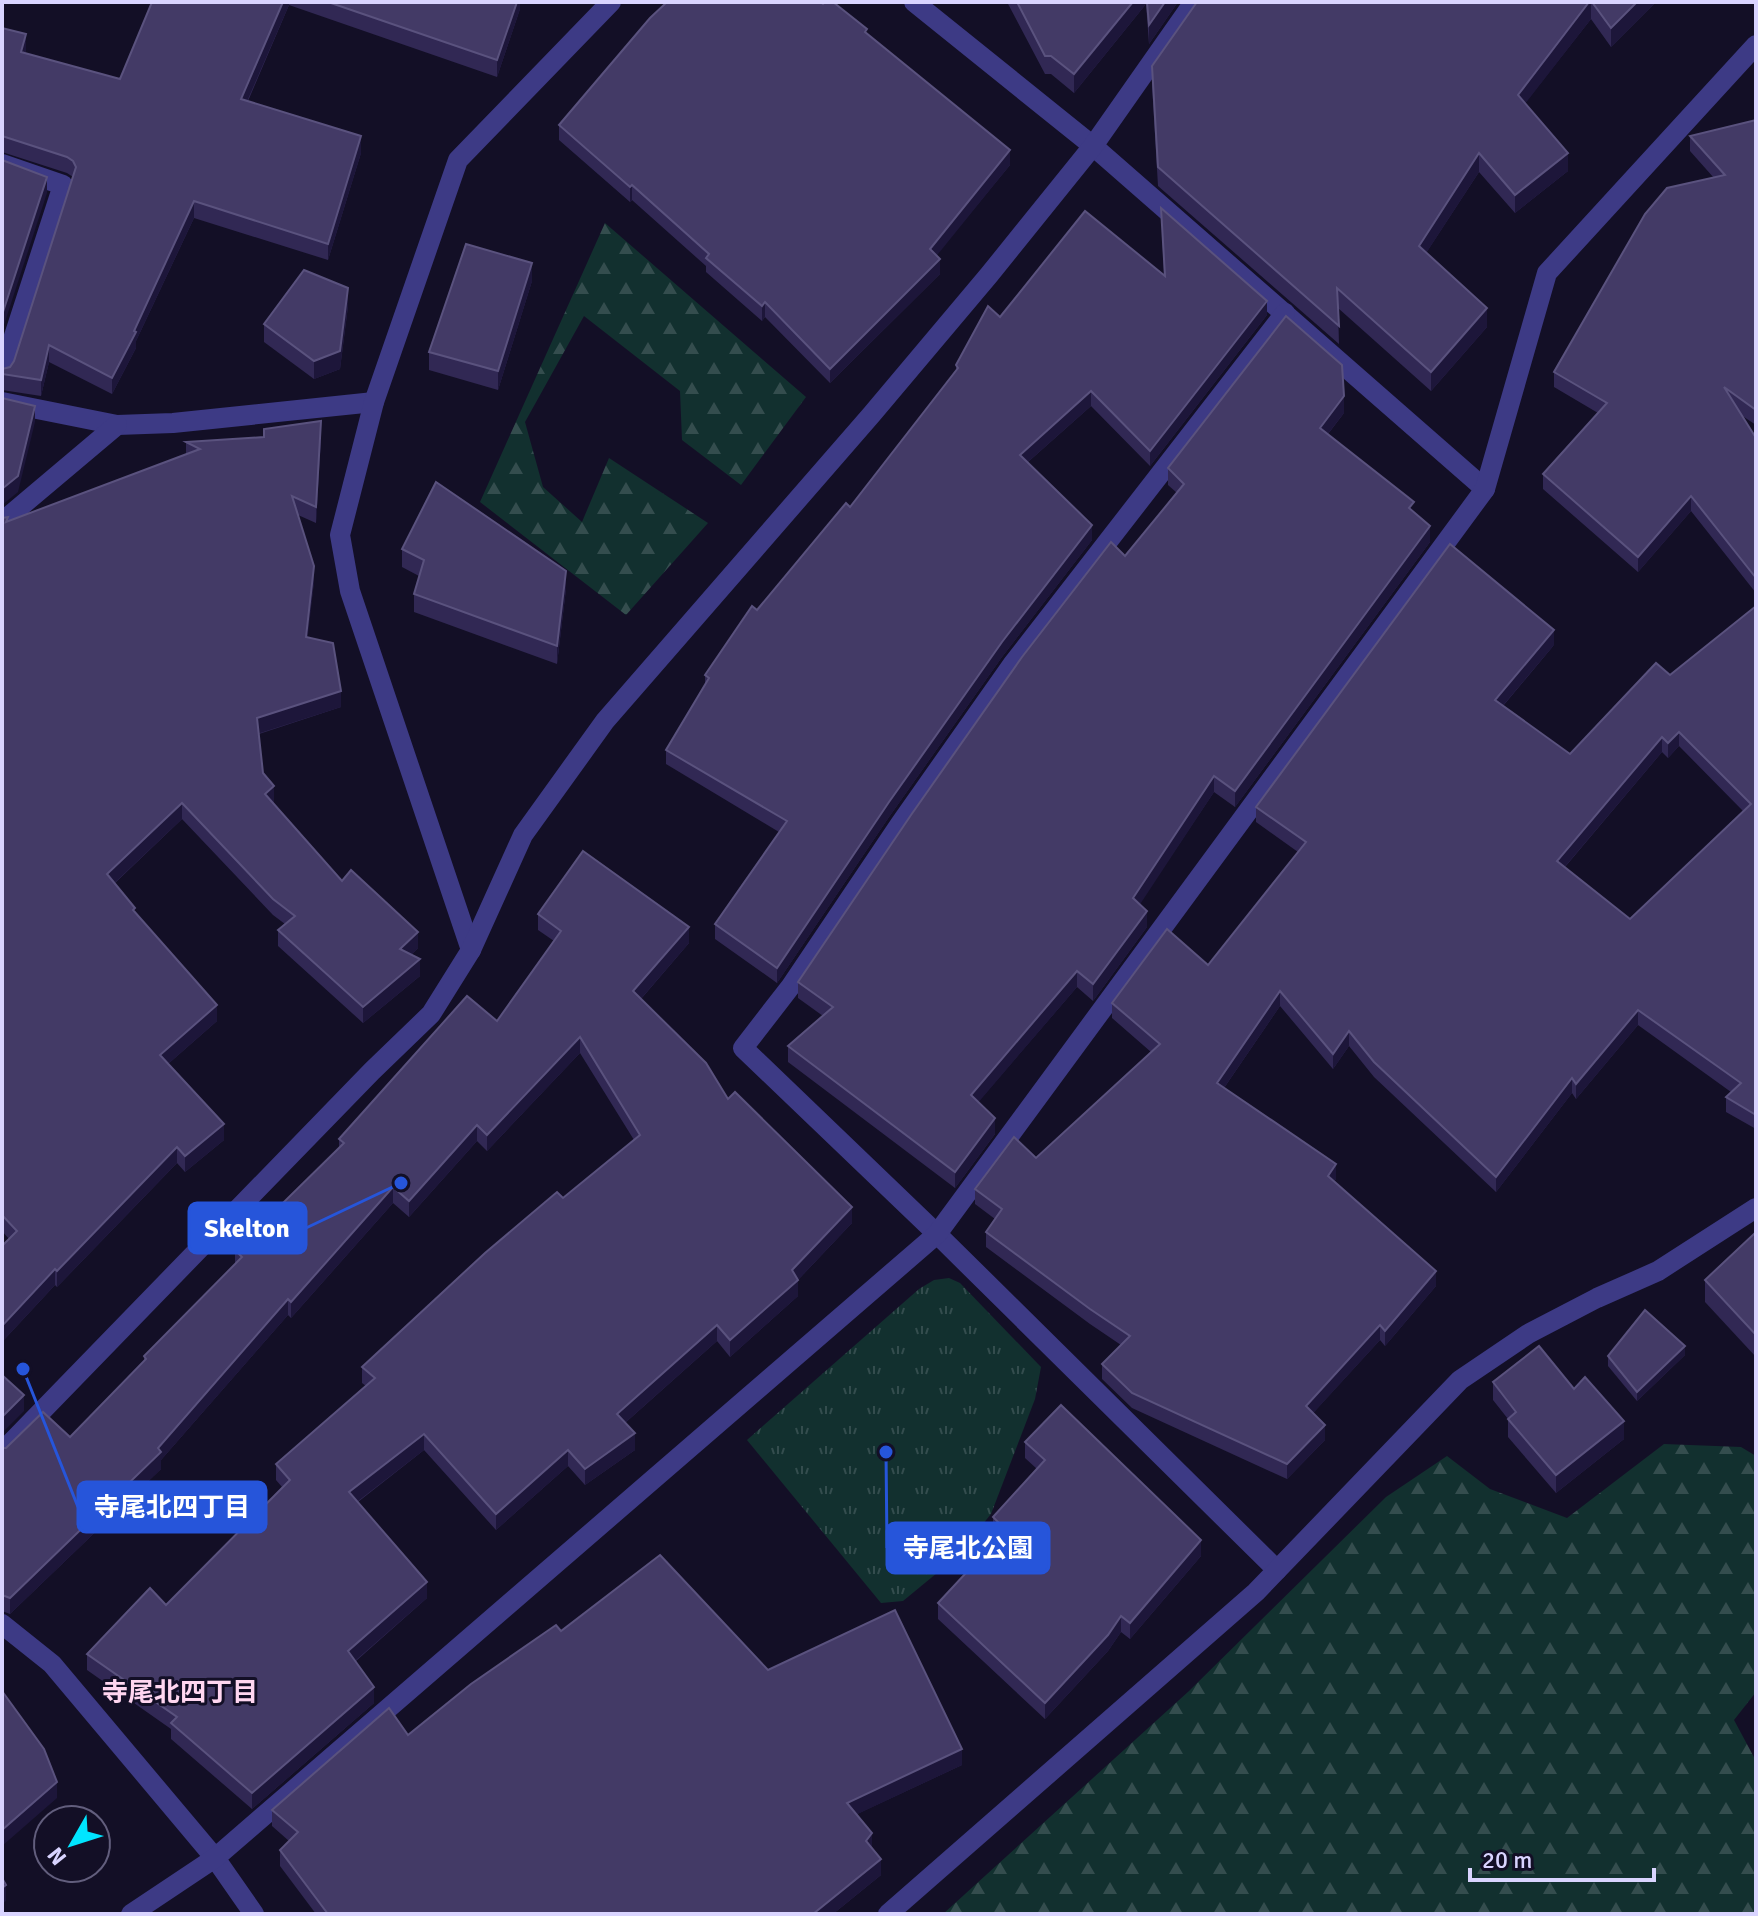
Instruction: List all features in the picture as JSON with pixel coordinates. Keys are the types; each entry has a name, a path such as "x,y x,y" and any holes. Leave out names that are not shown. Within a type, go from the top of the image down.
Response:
{"street":[{"path":"471,950 350,591 340,535 374,402 458,160 611,2"},
{"path":"914,2 1093,146 1485,489"},
{"path":"2,1452 431,1014 471,950 523,835 605,721 989,275 1093,146 1194,2"},
{"path":"131,1914 215,1858 937,1234 1485,489 1547,273 1756,45"},
{"path":"2,164 63,185 2,373"},
{"path":"1277,1570 937,1234 743,1048 791,986 1012,665 1285,313"},
{"path":"2,402 117,425 173,423 374,402"},
{"path":"2,522 117,425"},
{"path":"888,1914 1256,1592 1460,1380 1528,1334 1658,1271 1756,1208"},
{"path":"2,1624 52,1664 215,1858 254,1914"}],"green space":[{"path":"605,223 806,397 741,485 682,440 680,391 584,316 525,422 543,487 582,522 609,458 708,523 626,615 480,502"},
{"path":"949,1278 960,1283 1041,1367 1035,1399 991,1514 937,1573 903,1601 881,1603 747,1440 919,1289 934,1280"},
{"path":"1664,1444 1741,1447 1756,1456 1756,1692 1734,1720 1756,1761 1756,1914 943,1914 1189,1691 1386,1497 1447,1456 1490,1489 1567,1518"}],"building":[{"path":"152,2 283,2 241,99 361,136 328,244 194,201 136,332 112,378 49,345 41,380 2,374 2,369 10,367 14,361 76,167 67,157 2,136 2,28 26,34 21,52 120,79"},
{"path":"328,2 517,2 497,60"},
{"path":"667,2 833,2 867,29 865,32 1010,150 930,249 940,259 830,369 765,302 762,306 706,258 709,254 559,125"},
{"path":"1017,2 1133,2 1074,74 1051,56 1045,56"},
{"path":"1147,2 1165,2 1149,25"},
{"path":"1197,2 1589,2 1518,95 1568,153 1515,195 1479,153 1419,246 1487,308 1431,372 1337,288 1339,326 1158,167 1152,66"},
{"path":"1592,2 1637,2 1611,28"},
{"path":"1756,120 1756,410 1724,387 1756,438 1756,578 1691,496 1638,557 1543,474 1607,403 1554,372 1645,214 1667,188 1725,175 1690,136"},
{"path":"2,160 47,177 2,315"},
{"path":"1161,208 1267,301 1150,451 1091,391 1020,455 1092,525 1002,642 777,968 715,924 787,821 666,750 709,678 705,675 752,606 757,610 846,503 850,507 958,368 956,365 988,306 1000,317 1085,211 1165,276"},
{"path":"466,244 532,263 498,371 429,352"},
{"path":"304,270 348,288 340,351 314,361 264,324"},
{"path":"1286,316 1342,365 1344,396 1320,428 1414,502 1409,508 1430,526 1235,791 1214,776 1133,898 1147,911 1093,984 1077,971 971,1095 995,1118 955,1172 788,1046 833,1007 798,982 1022,657 1111,542 1125,556 1184,484 1168,468"},
{"path":"2,398 35,406 18,476 2,489"},
{"path":"321,421 316,507 292,496 314,566 306,637 333,643 341,691 257,718 263,773 274,786 265,794 342,881 351,870 418,932 400,949 420,959 363,1007 278,930 295,916 273,899 182,803 107,874 135,908 133,910 217,1005 160,1055 224,1124 185,1156 177,1147 2,1326 2,1246 17,1231 2,1215 2,518 8,517 6,522 200,449 186,442 264,437 264,429"},
{"path":"436,482 566,571 557,646 414,594 424,560 402,549"},
{"path":"1450,544 1554,630 1495,700 1570,754 1656,663 1670,675 1756,606 1756,1115 1726,1097 1741,1083 1638,1010 1576,1084 1572,1078 1496,1177 1374,1062 1349,1031 1333,1054 1280,991 1217,1083 1336,1164 1328,1176 1436,1271 1385,1331 1380,1325 1306,1406 1325,1425 1287,1464 1132,1393 1102,1364 1130,1336 986,1232 1002,1209 975,1189 1014,1137 1036,1158 1160,1044 1112,1003 1167,929 1208,965 1306,842 1256,807","holes":["1679,732 1751,804 1630,919 1557,861 1662,737 1668,743"]},
{"path":"583,851 689,927 633,991 706,1063 728,1099 735,1092 852,1207 792,1270 798,1280 730,1340 717,1325 617,1414 635,1433 585,1469 568,1450 496,1514 424,1434 349,1492 427,1582 348,1651 374,1687 252,1793 171,1723 177,1717 87,1654 150,1588 166,1605 290,1480 276,1464 375,1378 362,1367 485,1253 557,1192 563,1198 640,1135 580,1037 487,1135 477,1125 409,1201 393,1187 291,1302 288,1299 158,1448 161,1452 10,1598 2,1595 2,1448 6,1448 43,1412 70,1437 146,1359 144,1356 242,1257 235,1250 344,1143 339,1139 467,996 497,1021 561,931 538,914"},
{"path":"1756,1232 1756,1335 1705,1280"},
{"path":"1645,1310 1685,1346 1637,1392 1608,1356"},
{"path":"1539,1346 1574,1389 1585,1377 1624,1421 1556,1475 1508,1419 1516,1412 1493,1382"},
{"path":"2,1375 24,1395 2,1417"},
{"path":"1061,1405 1201,1540 1130,1623 1121,1616 1108,1635 1045,1703 938,1603 1006,1530 993,1517 1045,1460 1025,1442"},
{"path":"660,1555 768,1670 895,1610 962,1749 847,1803 872,1833 866,1841 881,1859 813,1914 328,1914 280,1850 298,1832 272,1810 389,1708 408,1735 471,1684 556,1625 561,1631"},
{"path":"2,1691 44,1749 57,1782 2,1830"}],"place":[{"name":"Skelton","path":"401,1183"},
{"name":"寺尾北四丁目","path":"23,1369"},
{"name":"寺尾北公園","path":"886,1452"}],"district":[{"name":"寺尾北四丁目","path":"180,1692"}]}
